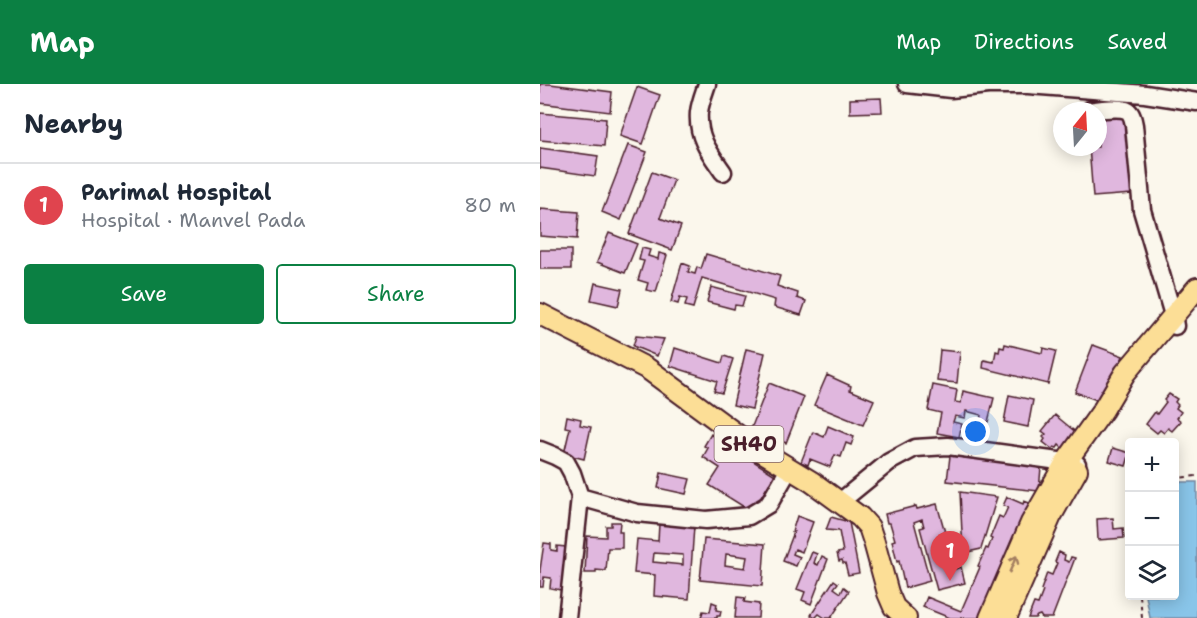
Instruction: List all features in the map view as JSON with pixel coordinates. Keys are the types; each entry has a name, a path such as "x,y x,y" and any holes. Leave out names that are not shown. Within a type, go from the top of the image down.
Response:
{"main road":[{"path":"1174,321 1197,288"},
{"path":"990,618 1030,523 1073,463 1125,373 1174,321 1197,302"},
{"name":"SH40","path":"540,314 648,369 742,439 812,482 860,517 869,527 894,607 906,618"},
{"path":"1006,618 1073,463"}],"street":[{"path":"707,84 699,110 700,133 706,148 723,172"},
{"path":"907,84 951,89 988,85 1028,85 1119,97 1145,94 1197,102"},
{"path":"1119,97 1132,116 1134,124 1143,215 1174,321"},
{"path":"840,502 889,462 915,448 948,446 1073,463"},
{"path":"540,450 566,462 580,497 567,618"},
{"path":"580,497 637,513 706,520 749,516 769,504 789,469"}],"path":[{"path":"1179,478 1197,476"},
{"path":"1140,600 1142,618"}],"water":[{"path":"1179,482 1197,482 1197,618 1150,618 1147,600 1179,600"}],"building":[{"path":"540,84 612,92 610,112 540,103"},
{"path":"637,87 660,95 643,144 620,136"},
{"path":"881,98 882,112 850,113 850,99"},
{"path":"540,113 606,119 604,146 540,140"},
{"path":"1126,115 1132,194 1093,197 1090,156 1107,156 1107,116"},
{"path":"628,145 647,152 621,220 602,212"},
{"path":"540,148 598,156 595,176 540,168"},
{"path":"652,172 674,180 660,218 681,226 672,250 629,234"},
{"path":"540,209 579,212 577,239 540,236"},
{"path":"609,233 637,244 625,273 597,262"},
{"path":"642,248 650,250 648,256 658,259 659,253 667,255 656,292 646,290 648,283 638,280 644,261 639,260"},
{"path":"540,250 571,250 571,269 540,269"},
{"path":"706,254 780,276 777,286 798,293 797,298 806,301 801,315 774,307 775,300 702,278 693,308 685,306 687,299 680,297 678,304 671,302 682,263 690,266 688,272 695,274 697,267 701,269"},
{"path":"595,283 622,289 618,306 591,300"},
{"path":"711,287 745,296 742,306 735,305 734,309 707,302"},
{"path":"636,336 664,339 657,356 633,346"},
{"path":"1005,344 1042,353 1043,348 1056,351 1048,384 983,368 984,360 994,362 996,351 999,352 1000,347 1004,348"},
{"path":"1093,345 1123,356 1105,403 1075,392"},
{"path":"675,348 722,363 724,356 733,359 722,393 714,391 717,381 670,366"},
{"path":"746,349 765,353 752,409 733,405"},
{"path":"940,350 960,352 957,383 937,381"},
{"path":"827,375 851,386 850,390 874,400 863,425 814,405"},
{"path":"769,383 804,397 786,443 751,429"},
{"path":"933,385 957,390 955,402 961,403 963,391 994,398 988,422 980,421 981,415 966,411 965,418 955,416 953,422 962,424 959,437 937,433 941,413 928,410"},
{"path":"1169,394 1177,399 1176,408 1181,412 1177,418 1181,421 1172,431 1168,428 1164,433 1160,430 1157,433 1146,424 1155,412 1157,414"},
{"path":"1009,395 1033,400 1028,427 1004,422"},
{"path":"1055,415 1078,434 1064,450 1059,445 1052,449 1043,442 1046,434 1042,431"},
{"path":"567,416 581,419 580,425 591,427 584,459 564,454 570,428 565,427"},
{"path":"828,426 854,437 851,445 846,443 841,457 835,455 830,467 810,459 808,465 801,462 813,432 824,437"},
{"path":"711,434 783,480 777,489 769,484 752,512 709,485 720,468 703,457 708,448 704,446"},
{"path":"1113,448 1125,452 1125,466 1109,461"},
{"path":"950,456 1041,467 1039,491 947,481"},
{"path":"661,473 690,479 686,494 658,488"},
{"path":"960,492 997,497 981,549 963,553"},
{"path":"1007,497 1023,504 1024,501 1032,504 983,618 950,618 923,607 927,597 961,611 980,567 978,566 992,539 990,538 999,516 1003,518 1008,507 1003,506"},
{"path":"937,504 948,543 951,542 955,569 961,567 965,583 937,590 920,528 924,527 922,519 914,522 930,581 905,588 892,541 895,540 885,514 916,506 917,509"},
{"path":"797,516 813,522 802,552 795,549 793,554 800,557 796,566 783,561 794,532 792,532"},
{"path":"831,517 849,522 859,573 848,575 845,563 842,560 839,561 837,553 843,552 839,531 826,530"},
{"path":"1113,518 1114,529 1123,528 1124,538 1098,540 1097,519"},
{"path":"611,522 620,522 622,548 608,548 606,571 596,570 596,573 585,573 587,536 606,537 606,526 611,526"},
{"path":"659,524 694,526 689,599 654,596 655,575 634,573 637,539 658,541","holes":["654,553 683,555 683,565 653,562"]},
{"path":"704,539 765,544 762,586 700,580","holes":["726,554 747,557 745,568 725,565"]},
{"path":"544,543 551,544 551,550 557,551 557,546 566,547 561,590 550,588 551,578 544,577 543,587 540,587"},
{"path":"812,552 817,554 814,563 818,565 822,556 828,559 811,604 802,600 805,592 797,589"},
{"path":"1059,552 1065,555 1064,560 1069,562 1071,557 1075,558 1052,618 1042,618 1040,615 1028,618 1034,603 1038,604 1047,573 1052,575"},
{"path":"834,580 838,583 834,588 841,593 844,587 849,591 831,618 825,618 819,614 815,618 811,615"},
{"path":"737,597 745,598 744,602 759,604 758,618 735,618"},
{"path":"712,602 717,604 716,610 721,611 720,616 701,618 703,611 710,612"}],"place":[{"name":"Parimal Hospital","path":"950,581"}]}
